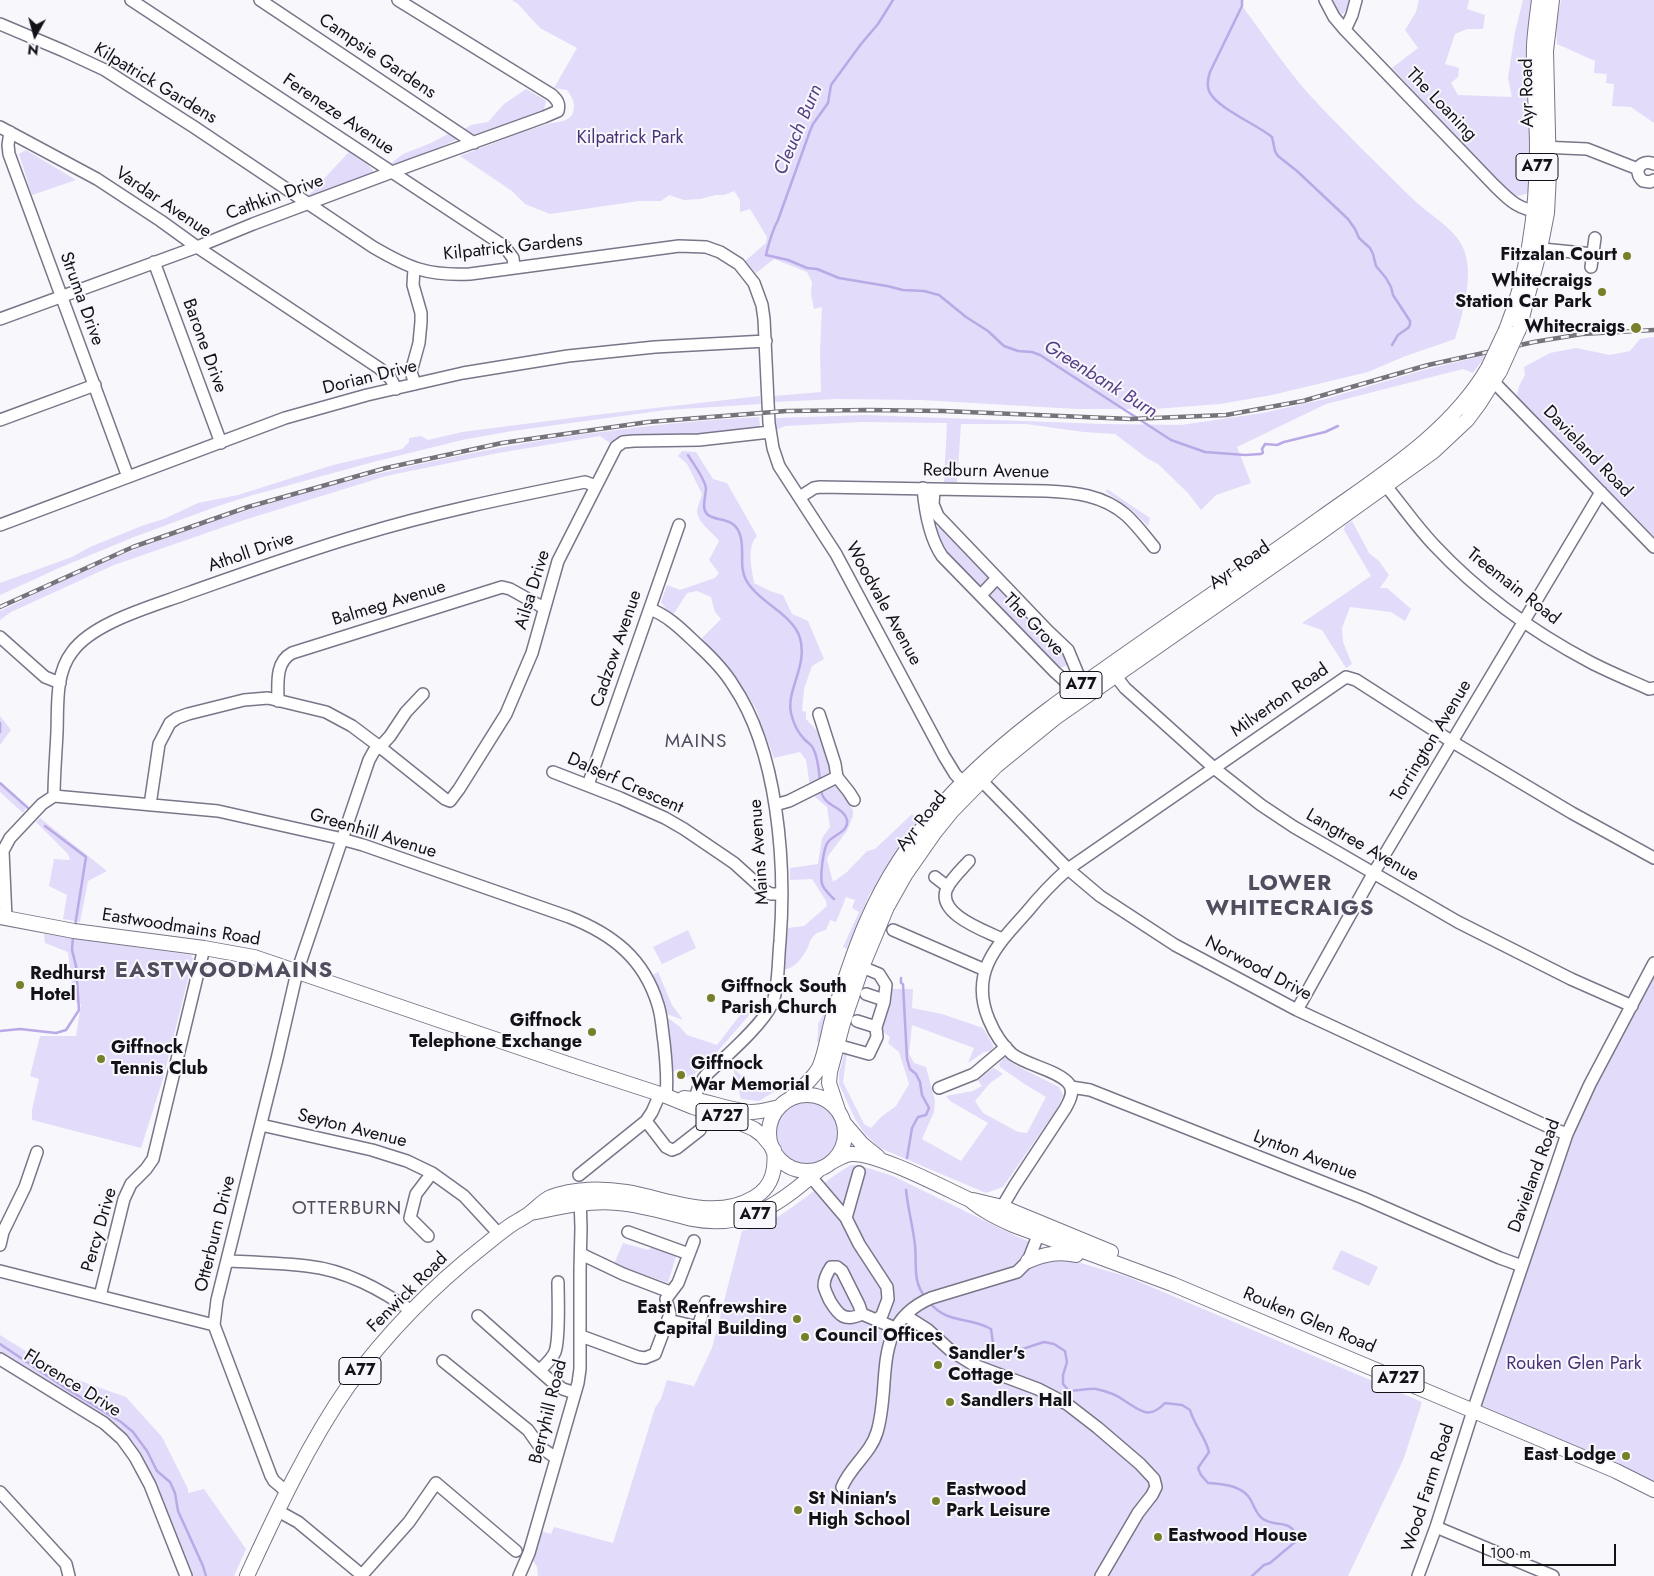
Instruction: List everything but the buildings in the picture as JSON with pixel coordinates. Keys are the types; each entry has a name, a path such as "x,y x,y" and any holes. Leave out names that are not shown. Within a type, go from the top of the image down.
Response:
{"main road":[{"name":"Ayr Road","path":"1538,0 1534,45 1542,147"},
{"name":"Ayr Road","path":"791,1098 808,1083 818,1069 846,977 873,907 896,866 924,823 978,776 1028,725 1180,623 1382,481 1429,445 1479,383 1492,373 1513,329 1519,296 1535,248 1541,212 1546,51 1552,0"},
{"name":"Ayr Road","path":"841,1117 829,1083 830,1072 862,967 881,921 905,875 966,787"},
{"name":"Eastwoodmains Road","path":"3,918 254,957 663,1095 694,1103 747,1112 758,1112 779,1107"},
{"path":"802,1095 814,1095 826,1100 841,1117 845,1133 843,1145 838,1154 820,1169 795,1168 784,1163 773,1148 770,1138 770,1125 779,1107 791,1098 802,1095"},
{"name":"Eastwoodmains Road","path":"694,1103 748,1126 762,1135 773,1148"},
{"name":"Rouken Glen Road","path":"841,1117 862,1144 885,1162"},
{"name":"Fenwick Road","path":"580,1197 604,1190 626,1192 704,1208 733,1207 759,1194 769,1183 774,1171 773,1148"},
{"name":"Rouken Glen Road","path":"820,1169 852,1154 885,1162 970,1200 991,1203 1002,1207 1040,1229 1116,1263 1141,1271 1616,1471 1654,1490"},
{"name":"Fenwick Road","path":"247,1576 312,1444 349,1386 385,1340 442,1282 499,1234 537,1206 551,1198 580,1197 706,1221 734,1220 765,1210 820,1169"},
{"name":"Rouken Glen Road","path":"970,1200 991,1215 1109,1251 1141,1271"},
{"path":"1028,1260 1063,1252 1116,1263"}],"street":[{"name":"Fereneze Avenue","path":"132,0 504,246 513,258 514,268"},
{"name":"Campsie Gardens","path":"260,0 474,143"},
{"name":"Cathkin Drive","path":"0,318 197,247 558,111 557,100 552,95 398,0"},
{"name":"The Loaning","path":"1325,0 1334,17 1345,30 1507,199 1517,206 1541,212"},
{"path":"1345,30 1356,0"},
{"name":"Kilpatrick Gardens","path":"0,24 105,70 372,247 402,264 414,268 438,274 453,275 679,246 706,247 730,257 748,274 754,283 762,305 766,341 770,432"},
{"name":"Vardar Avenue","path":"5,130 97,179 161,221 379,368 391,379 396,389"},
{"name":"Struma Drive","path":"5,130 10,154 128,477"},
{"path":"1542,147 1587,149 1638,169"},
{"path":"1654,164 1643,163 1638,169 1638,176 1643,181 1650,182 1654,180"},
{"path":"1591,267 1595,238"},
{"path":"1535,248 1593,254"},
{"name":"Barone Drive","path":"154,262 220,443"},
{"path":"414,268 413,285 421,313 419,343 411,372 415,384"},
{"name":"Dorian Drive","path":"0,525 285,418 415,384 513,364 614,350 766,341"},
{"name":"Davieland Road","path":"1492,373 1654,547"},
{"path":"0,420 95,385"},
{"name":"Ailsa Drive","path":"380,747 450,801 506,714 532,653 558,561 616,447 623,442 699,440 770,432"},
{"name":"Woodvale Avenue","path":"770,432 779,466 840,561 944,756 966,787"},
{"name":"Treemain Road","path":"1382,481 1434,545 1478,586 1524,621 1590,662 1649,689 1654,688"},
{"name":"Atholl Drive","path":"54,796 60,683 68,657 79,643 96,631 137,612 242,573 359,535 495,501 580,483 585,482 596,486"},
{"name":"Redburn Avenue","path":"800,497 814,488 820,487 1046,491 1088,496 1107,503 1125,514 1154,546"},
{"name":"The Grove","path":"929,489 938,516 1068,650 1081,690"},
{"name":"The Grove","path":"929,489 930,532 934,544 942,556 1050,666 1081,690"},
{"name":"Torrington Avenue","path":"1298,1010 1372,874 1601,492"},
{"name":"Cadzow Avenue","path":"588,785 679,525"},
{"name":"The Grove","path":"981,595 998,578"},
{"name":"Balmeg Avenue","path":"278,700 279,670 282,661 292,652 502,587 544,608"},
{"name":"Mains Avenue","path":"650,609 658,612 708,655 733,683 741,697 763,750 770,773 781,859 782,894 776,979 771,1005 741,1043 703,1078 694,1103"},
{"path":"0,637 45,677 60,683"},
{"name":"Langtree Avenue","path":"1111,671 1125,688 1214,768 1261,805 1294,827 1372,874 1458,922 1571,979 1632,1006"},
{"name":"Milverton Road","path":"1071,1087 1064,1079 1020,1058 1006,1047 998,1037 985,1010 983,985 986,970 996,946 1054,881 1068,869 1346,677 1356,680 1451,741 1572,814 1654,858"},
{"name":"Otterburn Drive","path":"287,1492 271,1476 214,1325 217,1300 297,972 342,839 369,760 374,751 390,736 406,712 423,694"},
{"path":"150,805 158,744 170,723 188,714 244,700 268,698 326,712 352,726 380,747"},
{"path":"819,714 835,764 837,777 850,792 854,800"},
{"name":"Dalserf Crescent","path":"553,772 645,808 684,829 734,863 765,891 771,894 782,894"},
{"name":"Norwood Drive","path":"978,776 1068,869 1100,896 1162,937 1298,1010 1567,1134"},
{"path":"775,805 789,801 837,777"},
{"path":"3,918 3,851 10,838 42,804 54,796"},
{"name":"Greenhill Avenue","path":"54,796 218,811 342,839 596,928 617,942 642,970 658,1006 666,1056 667,1086 663,1095"},
{"path":"970,861 948,887 945,894 950,910 961,918 1002,939"},
{"path":"935,877 948,887"},
{"path":"893,930 986,970"},
{"name":"Percy Drive","path":"100,1296 124,1199 131,1184 153,1159 204,948"},
{"path":"961,973 966,962"},
{"name":"Davieland Road","path":"1473,1411 1567,1134 1590,1084 1654,963"},
{"path":"837,1045 870,1054 878,1037 876,1027 884,1000 886,985 879,974 862,967 846,977"},
{"path":"866,994 884,1000"},
{"path":"857,1021 876,1027"},
{"path":"939,1088 974,1074 1006,1047"},
{"path":"1002,1207 1070,1102 1071,1087"},
{"name":"Lynton Avenue","path":"1071,1087 1090,1090 1354,1194 1522,1266"},
{"path":"579,1175 646,1121 663,1095"},
{"path":"646,1121 666,1147 672,1150 678,1148 700,1130"},
{"name":"Seyton Avenue","path":"261,1125 372,1150 408,1161 432,1173 464,1196 499,1234"},
{"path":"0,1245 3,1232 25,1187 37,1152"},
{"path":"820,1169 836,1204 887,1287 888,1299 882,1315 877,1320"},
{"path":"846,1218 859,1172"},
{"path":"428,1236 410,1218 416,1194 432,1173"},
{"name":"Berryhill Road","path":"519,1576 529,1553 580,1369 580,1197"},
{"path":"842,1487 846,1476 872,1443 876,1434 880,1418 885,1362 895,1328 918,1304 926,1300 1017,1272 1028,1260 1040,1229"},
{"path":"628,1232 689,1254"},
{"path":"581,1336 644,1358 655,1354 670,1314 666,1299 678,1283 694,1241"},
{"path":"581,1254 623,1274 670,1292"},
{"path":"227,1261 309,1266 346,1275 382,1291 412,1311"},
{"path":"0,1271 214,1325"},
{"path":"540,1370 555,1352 557,1341 558,1282"},
{"path":"668,1320 698,1327 706,1302"},
{"path":"862,1314 895,1328"},
{"path":"478,1316 550,1380 563,1389 574,1393"},
{"path":"906,1316 928,1330 950,1350 974,1365 1038,1389 1066,1404 1098,1428 1149,1472 1154,1479 1156,1487 1138,1513 1101,1576"},
{"name":"Florence Drive","path":"0,1359 114,1430 136,1457 150,1485 186,1576"},
{"path":"443,1361 528,1430 540,1447 556,1458"},
{"name":"Wood Farm Road","path":"1418,1576 1436,1527 1473,1411"},
{"path":"278,1512 298,1522 363,1576 409,1522 436,1483 516,1551"},
{"path":"0,1492 66,1564 70,1576"},
{"path":"1436,1527 1553,1576"}],"green space":[{"name":"Kilpatrick Park","path":"512,0 1242,0 1242,6 1306,91 1388,175 1416,202 1450,230 1461,243 1467,260 1468,283 1455,339 1403,357 1368,372 1272,395 1220,404 1154,409 1077,409 921,400 836,399 774,402 774,396 821,392 822,307 814,309 811,294 812,282 807,272 774,259 756,273 745,261 766,243 767,237 750,209 740,212 740,200 734,191 724,195 684,200 669,195 661,201 639,201 550,214 525,204 512,191 460,156 526,131 564,120 570,117 573,112 571,95 567,90 554,88 577,48 540,28"},
{"path":"1333,0 1349,0 1346,11 1343,14 1339,14"},
{"path":"1419,0 1469,0 1467,9 1485,15 1483,29 1467,29 1455,34 1445,64 1459,68 1458,77 1451,83 1458,95 1512,97 1508,78 1515,32 1523,0 1532,0 1528,47 1531,184 1529,192 1518,196 1508,192 1392,68 1418,48 1405,30 1416,12"},
{"path":"1561,0 1654,0 1654,123 1631,107 1612,106 1614,84 1606,83 1607,74 1594,73 1595,61 1557,44 1556,25"},
{"path":"526,89 545,100 544,109 540,114 477,136 465,129 471,125 488,122 504,104"},
{"path":"448,134 456,138 456,140 402,164 389,165 403,154"},
{"path":"26,150 76,180 32,195 19,154"},
{"path":"349,152 367,164 373,170 372,174 307,197"},
{"path":"1654,337 1654,547 1515,402 1519,386 1525,375 1524,367 1550,353 1576,348 1610,355 1630,351 1640,339"},
{"path":"1486,355 1473,373 1463,369 1326,404 1237,447 1251,483 1216,495 1201,510 1188,493 1158,464 1148,459 1115,434 1026,424 961,424 957,483 944,483 947,423 862,422 785,426 776,430 776,418 866,415 1102,424 1181,425 1263,413 1325,399 1427,369"},
{"path":"760,396 761,404 666,410 512,431 462,440 377,461 218,506 134,537 0,595 0,583 72,557 90,547 164,519 198,503 238,495 333,465 402,449 409,442 409,438 421,436 428,440 462,432"},
{"path":"759,417 760,425 758,429 614,446 600,436 498,453 386,476 241,521 114,565 11,612 0,620 0,611 89,568 251,509 334,485 418,464 503,447 673,424"},
{"path":"682,451 696,452 713,479 727,483 757,536 751,552 754,583 783,595 792,614 808,621 824,659 812,666 804,689 802,711 806,712 806,719 819,733 834,775 810,786 806,760 800,752 774,758 756,709 744,689 702,638 721,619 715,612 711,597 697,591 687,593 673,615 661,602 667,585 680,590 715,578 719,573 709,560 719,541 699,519 697,510 702,494 687,464 678,456"},
{"path":"1107,489 1150,518 1148,526 1132,510 1106,492"},
{"path":"1352,521 1369,553 1379,561 1389,575 1380,588 1387,588 1411,609 1405,621 1391,612 1350,607 1342,628 1343,642 1352,664 1346,668 1322,630 1302,623 1371,576 1344,530 1345,525"},
{"path":"937,527 943,528 992,576 980,588 941,548 935,531"},
{"path":"998,584 1069,658 1067,665 1061,668 1053,665 986,596"},
{"path":"0,716 11,730 0,745"},
{"path":"0,784 26,808 23,813 0,792"},
{"path":"835,786 847,796 849,805 853,810 853,816 847,831 828,856 827,860 833,882 847,872 867,851 875,849 912,814 919,823 869,895 847,949 843,947 859,912 852,908 855,900 846,897 836,922 830,920 826,930 813,936 798,962 783,970 788,928 804,926 827,906 826,901 812,879 790,880 790,868 818,864 822,838 830,827 827,807 814,796"},
{"path":"40,818 107,871 88,881 80,922 63,919 67,895 49,886 54,859 70,860 68,854 36,822"},
{"path":"688,930 696,948 662,964 653,947"},
{"name":"Giffnock Tennis Club","path":"44,934 191,955 193,959 163,1079 141,1148 32,1120 32,1110 39,1079 30,1076 40,1036 76,1036 81,1004 74,1001 68,952 45,943"},
{"name":"Rouken Glen Park","path":"1654,963 1654,1490 1473,1411 1567,1134"},
{"path":"658,972 672,1005 683,1020 667,1014 662,995 653,975"},
{"path":"892,989 913,989 912,1008 942,1014 983,1028 994,1047 968,1063 974,1048 912,1025 909,1054 914,1063 926,1067 935,1101 934,1112 922,1139 961,1161 988,1123 950,1101 946,1096 973,1091 982,1086 977,1079 994,1068 1003,1074 990,1083 975,1101 983,1113 1018,1132 1027,1133 1046,1097 1000,1067 999,1064 1004,1057 1015,1065 1059,1087 1063,1095 1058,1107 1003,1187 986,1193 880,1148 865,1134 855,1119 839,1084 839,1074 844,1054 847,1053 843,1082 864,1124 871,1128 881,1117 896,1106 909,1084 899,1052 888,1043 890,1037 882,1031"},
{"path":"763,999 705,1066 693,1075 684,1078 686,1073 677,1069 673,1072 668,1018 687,1035 717,1045 744,1010"},
{"path":"824,1013 826,1013 819,1043 817,1041 818,1024"},
{"path":"732,1065 753,1090 768,1088 774,1082 782,1087 759,1101 741,1099"},
{"path":"801,1100 813,1100 830,1109 837,1120 839,1132 837,1144 830,1155 813,1164 801,1164 789,1159 780,1150 775,1138 775,1126 780,1114 789,1105"},
{"path":"851,1165 858,1165 893,1176 1018,1237 1074,1261 1128,1277 1422,1402 1404,1458 1348,1576 538,1576 537,1567 531,1557 541,1531 551,1534 554,1527 613,1543 655,1408 661,1399 667,1380 694,1386 712,1348 742,1231 772,1220 786,1212 837,1173"},
{"path":"623,1243 648,1250 652,1247 676,1256 668,1283 614,1264"},
{"path":"1341,1250 1378,1267 1369,1286 1332,1269"},
{"path":"0,1335 35,1357 38,1365 46,1369 126,1397 162,1437 188,1489 188,1493 204,1489 246,1549 234,1576 189,1576 169,1517 152,1476 130,1440 117,1425 0,1353"}],"waterway":[{"name":"Greenbank Burn","path":"893,0 878,24 831,85 828,103 810,131 772,232 766,255 788,260 807,268 817,269 839,278 939,295 966,317 988,331 1004,346 1040,355 1171,440 1205,452 1245,455 1261,454 1265,444 1277,445 1325,432 1338,426"},
{"name":"Greenbank Burn","path":"1242,0 1242,6 1210,72 1209,91 1228,110 1272,137 1278,156 1297,171 1348,219 1359,238 1370,248 1376,266 1386,278 1393,295 1410,321 1408,328 1398,335 1392,345"},
{"path":"688,455 705,484 705,511 710,516 728,521 739,532 746,580 759,595 790,622 800,638 801,658 791,696 791,713 798,731 815,752 820,781"},
{"path":"0,723 0,732"},
{"path":"0,783 28,808"},
{"path":"821,789 825,799 842,812 847,820 846,827 828,842 823,856 822,884 834,899"},
{"path":"45,826 86,857 75,926"},
{"path":"0,1031 20,1029 56,1033 66,1030 79,1010 76,966 72,950 73,936"},
{"path":"901,978 901,983 903,984 907,1059 910,1069 916,1074 920,1082 922,1095 929,1108 926,1115 918,1117 912,1128 907,1158"},
{"path":"906,1190 915,1245 917,1279 926,1298"},
{"path":"929,1302 944,1314 991,1329 994,1350 1001,1355 1044,1342 1054,1344 1065,1351 1067,1362 1063,1375 1063,1384 1069,1391 1094,1389 1104,1391 1145,1412 1154,1411 1165,1403 1182,1405 1190,1410 1209,1452 1198,1468 1201,1475 1208,1483 1240,1489 1248,1496 1263,1519 1268,1522 1286,1525 1297,1535 1295,1542 1252,1576"},
{"path":"0,1344 67,1389 121,1422 133,1432 147,1451 157,1471 170,1482 175,1493 178,1511 206,1576"}],"railway":[{"path":"0,607 133,547 248,507 386,468 502,443 648,422 786,411 943,411 1131,419 1226,415 1303,401 1428,365 1534,342 1582,334 1654,330"}],"place":[{"name":"Fitzalan Court","path":"1627,256"},
{"name":"Whitecraigs Station Car Park","path":"1602,292"},
{"name":"Whitecraigs","path":"1636,328"},
{"name":"Redhurst Hotel","path":"20,985"},
{"name":"Giffnock South Parish Church","path":"711,998"},
{"name":"Giffnock Telephone Exchange","path":"592,1032"},
{"name":"Giffnock Tennis Club","path":"101,1059"},
{"name":"Giffnock War Memorial","path":"681,1075"},
{"name":"East Renfrewshire Capital Building","path":"797,1319"},
{"name":"Council Offices","path":"805,1337"},
{"name":"Sandler's Cottage","path":"938,1365"},
{"name":"Sandlers Hall","path":"950,1402"},
{"name":"East Lodge","path":"1626,1456"},
{"name":"Eastwood Park Leisure","path":"936,1501"},
{"name":"St Ninian's High School","path":"798,1510"},
{"name":"Eastwood House","path":"1158,1537"}],"district":[{"name":"MAINS","path":"696,742"},
{"name":"LOWER WHITECRAIGS","path":"1290,898"},
{"name":"EASTWOODMAINS","path":"224,972"},
{"name":"OTTERBURN","path":"347,1209"}],"water label":[{"name":"Cleuch Burn","path":"799,130"}]}
